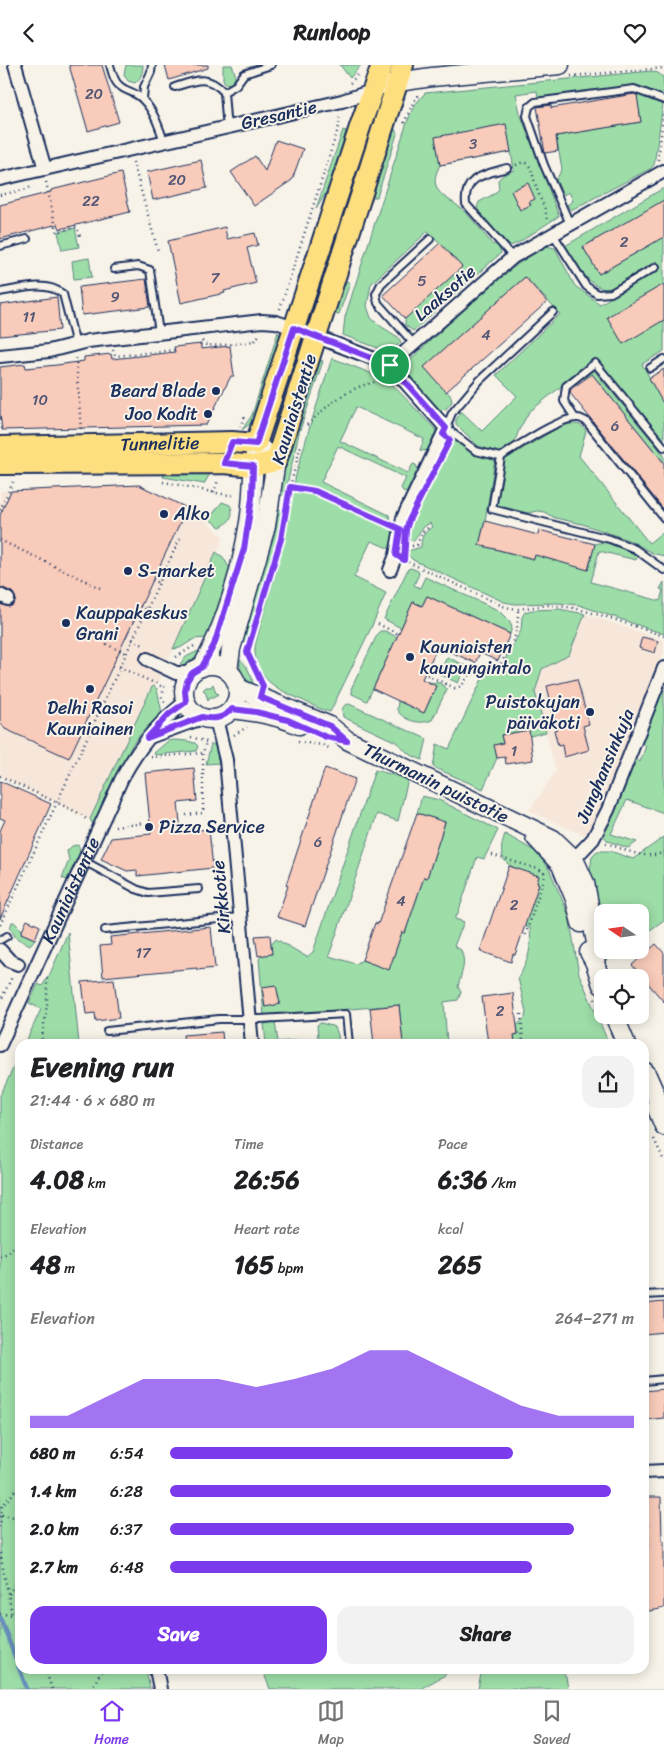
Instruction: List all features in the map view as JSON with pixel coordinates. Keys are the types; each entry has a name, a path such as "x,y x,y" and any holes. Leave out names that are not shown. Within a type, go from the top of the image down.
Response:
{"main road":[{"name":"Kauniaistentie","path":"197,670 218,636 244,549 252,498 256,444 281,328 382,65"},
{"name":"Gresantie","path":"372,91 400,73 427,78 560,65"},
{"name":"Kauniaistentie","path":"228,671 232,643 266,527 276,461 400,73"},
{"name":"Tunnelitie","path":"0,447 232,442 256,444"},
{"path":"256,444 276,461"},
{"name":"Tunnelitie","path":"0,464 224,463 253,466 276,461"},
{"path":"211,665 228,671 238,688 237,699 232,709 222,717 209,718 192,711 186,702 185,686 197,670 211,665"},
{"name":"Thurmanin puistotie","path":"238,688 258,704 288,720 326,737 347,741 553,839 568,862"},
{"name":"Thurmanin puistotie","path":"232,709 258,704"},
{"path":"568,862 587,949 595,969"},
{"path":"613,1024 623,1039"},
{"path":"649,1085 664,1126"}],"street":[{"path":"15,65 45,174"},
{"name":"Gresantie","path":"0,179 45,174 164,141 342,101 372,91"},
{"name":"Laaksotie","path":"390,365 513,257 550,230 570,225 664,171"},
{"path":"0,356 49,351 88,341 250,322 317,337 390,365 446,428 403,518 397,549 390,570"},
{"path":"147,659 176,673 197,670"},
{"name":"Junghansinkuja","path":"568,862 593,839 608,810 664,667"},
{"name":"Kauniaistentie","path":"0,1045 122,778 147,738 169,714 186,702"},
{"path":"147,738 209,718"},
{"name":"Kirkkotie","path":"209,718 221,739 226,760 252,1039"},
{"path":"0,951 10,961 18,964"},
{"path":"649,1472 664,1471"},
{"path":"157,1674 160,1689"}],"lane":[{"path":"110,65 113,76 119,86 132,91 143,99 156,119 164,141"},
{"path":"143,99 144,87 152,72 152,65"},
{"path":"224,92 236,85 244,74 271,65"},
{"path":"175,87 202,80 212,81 224,92 228,127"},
{"path":"570,225 544,165 527,116 529,107 536,102 634,89 664,100"},
{"path":"507,168 480,176 469,186 465,195 466,204 513,257"},
{"path":"550,230 586,286 597,294 611,293 656,267"},
{"path":"0,246 27,239"},
{"path":"414,344 378,303 376,294 381,284 430,239"},
{"path":"114,269 138,266 150,270 159,333"},
{"path":"0,292 42,286 50,286 59,290 63,293 76,345"},
{"path":"501,457 476,451 446,428 452,413 480,380 553,312"},
{"path":"650,368 664,359"},
{"path":"575,418 564,401 566,387 595,363 664,447"},
{"path":"664,518 586,421 578,418 565,420 520,444 501,457 492,509 610,539 635,549 664,570"},
{"path":"84,861 136,889 148,893 199,889"},
{"path":"105,930 240,917"},
{"path":"0,940 7,936"},
{"path":"107,1031 219,1019 346,1014 348,1039"},
{"path":"649,1295 664,1294"},
{"path":"649,1380 664,1379"}],"path":[{"path":"660,68 664,73"},
{"path":"202,340 204,344 209,345 256,341 262,331 281,328 339,126 345,89 360,73"},
{"path":"404,123 414,101 423,90 427,78"},
{"path":"133,160 158,251"},
{"path":"507,168 521,163 527,163 530,167 546,209 550,230"},
{"path":"45,174 57,232 77,227 80,236"},
{"path":"76,362 82,434"},
{"path":"309,417 306,426 333,401 350,390 364,384 390,378 382,375"},
{"path":"232,442 247,413"},
{"path":"288,495 301,443"},
{"path":"214,493 224,463"},
{"path":"0,511 13,482"},
{"path":"290,487 315,491 400,529"},
{"path":"397,549 418,545 422,532 431,526"},
{"path":"270,576 283,530"},
{"path":"0,925 180,538"},
{"path":"0,540 100,588"},
{"path":"397,549 424,569 505,607 518,609 549,605 574,608 608,617 664,636"},
{"path":"152,580 159,583"},
{"path":"140,607 146,609"},
{"path":"427,675 455,688 462,685 467,676 476,671 495,668 501,664 516,634 518,609"},
{"path":"378,623 398,634"},
{"path":"132,640 145,645"},
{"path":"106,644 126,653"},
{"path":"183,735 206,742 233,736 253,723 263,686 247,652"},
{"path":"120,667 163,687"},
{"path":"293,740 331,748"},
{"path":"186,815 203,813 203,753 206,742"},
{"path":"147,757 203,753"},
{"path":"0,776 81,814 90,823 100,827"},
{"path":"114,827 144,823"},
{"path":"593,839 646,856 659,854 664,851"},
{"path":"492,855 544,872 545,876 525,936"},
{"path":"0,1002 18,964"},
{"path":"42,1039 47,1005 47,977"},
{"path":"521,1014 523,1039"},
{"path":"0,1255 8,1253 15,1246"},
{"path":"0,1527 1,1507 15,1491"},
{"path":"1,1515 15,1517"},
{"path":"0,1553 12,1614"},
{"path":"8,1595 15,1583"},
{"path":"0,1614 15,1614"},
{"path":"47,1674 52,1689"},
{"path":"90,1689 100,1674"}],"shaded area":[{"name":"Kauppakeskus Grani","path":"139,485 188,506 224,537 92,821 0,776 0,491"},
{"name":"Puistokujan päiväkoti","path":"585,614 664,640 664,652 601,810 591,830 586,834 581,834 529,811 556,771 535,691 542,669 569,655"}],"green space":[{"path":"126,65 143,65 141,75 135,83 128,81 124,74"},
{"path":"223,65 232,65 235,73 235,79 230,84 225,83 223,79"},
{"path":"340,65 361,65 350,78"},
{"path":"651,71 663,77 664,91 661,94 633,86 538,98 537,91 516,94 520,113 559,216 518,243 510,246 489,226 477,208 479,202 499,189 498,180 503,175 514,170 511,152 440,165 435,179 439,191 468,215 493,245 497,243 501,253 413,331 405,325 405,319 440,243 428,231 371,284 367,306 371,318 398,337 401,342 393,350 386,351 343,335 345,317 407,122 414,106 425,93"},
{"path":"636,93 663,105 654,165 650,169 571,210 567,205 573,201 569,192 563,195 556,180 562,169 556,136 641,122"},
{"path":"392,128 395,129 397,134 377,197 373,197 371,192"},
{"path":"343,130 346,131 335,172 327,191 316,209"},
{"path":"664,189 664,202 583,247 599,274 664,237 664,351 642,364 664,403 664,442 596,359 529,412 513,446 501,453 478,446 456,424 461,411 482,431 517,396 496,375 560,314 525,277 425,367 451,396 452,402 446,409 439,410 407,373 407,366 411,359 492,284 509,270 546,246 555,248 575,286 600,304 660,268 656,261 608,290 600,288 588,279 565,246"},
{"path":"75,228 79,247 62,250 58,232"},
{"path":"89,258 92,277 74,279 72,261"},
{"path":"344,282 350,283 339,314 333,313"},
{"path":"278,332 281,338 257,413 251,423 242,430 252,415"},
{"path":"332,358 388,380 436,430 437,434 430,450 421,451 424,439 356,407 340,441 408,473 413,464 416,465 418,470 408,491 404,493 401,488 406,478 338,446 321,482 389,515 393,536 390,548 371,541 354,577 386,593 330,712 285,692 269,681 258,666 255,657 255,645 282,547 296,475"},
{"path":"318,360 323,361 299,433 285,493 280,497 283,469"},
{"path":"593,369 664,455 664,463 592,374 585,379 583,377"},
{"path":"285,385 283,407 269,438 268,437"},
{"path":"570,424 579,425 586,431 579,456 649,543 664,531 664,556 652,553 633,542 612,534 582,524 555,518 544,512 528,513 496,505 504,460 559,427"},
{"path":"453,439 474,455 495,460 479,545 533,559 535,555 588,569 595,544 604,543 620,547 634,554 637,557 636,560 599,551 591,582 660,601 663,590 660,589 664,582 664,634 579,605 557,603 515,604 504,602 413,560 407,554 408,551 421,547 424,535 432,527 430,523 422,529 414,541 409,540 408,531 411,519"},
{"path":"211,472 204,484 163,477 164,473"},
{"path":"222,502 230,505 232,515 229,521 220,527 209,519"},
{"path":"277,508 281,510 282,515 276,544 248,639 241,645"},
{"path":"216,552 223,557 230,569 222,598 207,638 194,639 180,648 173,649"},
{"path":"411,568 418,571 419,574 414,585 420,588 425,577 498,610 512,627 510,634 427,596 422,606 413,602 401,628 384,619 408,569"},
{"path":"559,609 585,614 569,655 542,669 535,692 546,732 530,736 501,735 503,743 495,745 497,758 483,789 433,767 437,744 449,749 483,677 501,667 521,630 522,617 525,612"},
{"path":"380,631 385,631 397,637 367,701 352,694 351,689"},
{"path":"198,651 200,652 193,663 180,664 186,657"},
{"path":"447,657 466,666 458,683 439,674"},
{"path":"239,659 249,671 253,687 241,672"},
{"path":"428,682 440,683 447,689 432,720 417,722 400,714 397,710 398,701 424,713 436,686"},
{"path":"664,683 664,813 627,800 611,834 637,842 628,848 608,841 602,834 635,758 640,762 646,746 641,741"},
{"path":"213,684 216,693 219,694 210,697 208,700 203,690 206,687 211,687"},
{"path":"154,686 157,689 162,713 144,730 132,745 95,822 92,823 90,819"},
{"path":"349,704 427,739 422,760 409,754 396,742 343,717 342,709 345,705"},
{"path":"168,741 195,743 198,746 196,751 155,755 154,753"},
{"path":"211,744 217,746 219,763 206,764"},
{"path":"375,770 408,779 398,821 377,814 329,956 356,964 362,960 389,969 402,932 405,933 424,877 427,878 445,822 417,813 422,796 439,800 498,830 484,859 477,857 455,919 464,922 454,946 461,950 463,955 463,969 458,987 461,992 458,1000 444,1002 447,1039 402,1039 399,1005 264,1016 259,959 276,939 307,957 313,952"},
{"path":"505,834 538,853 550,871 569,916 579,974 594,1009 594,1024 600,1024 607,1039 514,1039 514,1035 518,1034 517,1025 525,1018 526,1012 518,978 527,960 530,948 530,928 524,926 539,884 537,883 539,876 514,868 504,859 502,853"},
{"path":"664,837 664,920 649,931 649,904 594,904 594,906 589,878 592,856 597,851 610,851 633,859"},
{"path":"72,846 79,846 80,853 67,880 62,878 69,860 67,851"},
{"path":"12,922 22,930 21,933 35,939 30,945 16,938 10,928"},
{"path":"68,932 79,1039 27,1039 41,1009 29,1003 38,984 42,986 50,974"},
{"path":"275,1022 278,1039 266,1039 264,1024"},
{"path":"321,1023 335,1027 338,1039 308,1039 318,1038 317,1025"},
{"path":"15,1064 15,1674 147,1674 150,1689 0,1689 0,1096"},
{"path":"264,1674 446,1674 420,1689 270,1689"},
{"path":"481,1674 564,1674 568,1689 478,1689"}],"building":[{"path":"69,65 102,65 119,122 88,131"},
{"path":"165,65 208,65 208,68 169,80"},
{"path":"637,95 641,122 556,136 558,151 545,153 537,107 551,105 551,108"},
{"path":"506,124 511,152 440,165 435,137"},
{"path":"276,140 303,149 292,180 254,206 231,172 255,156 265,171"},
{"path":"201,160 207,188 153,200 147,172"},
{"path":"121,173 130,212 60,229 58,224 0,239 0,205"},
{"path":"528,183 535,199 529,202 531,205 520,210 511,191"},
{"path":"664,200 664,237 599,274 583,247"},
{"path":"225,227 227,239 255,233 258,245 247,248 256,283 224,291 225,293 181,303 168,241"},
{"path":"440,243 462,267 405,319 383,295"},
{"path":"525,277 547,302 446,392 424,367"},
{"path":"146,279 150,307 82,315 79,287"},
{"path":"664,284 664,320 623,344 607,317"},
{"path":"57,297 60,330 0,336 0,305"},
{"path":"201,344 201,349 230,346 234,376 231,376 206,425 2,430 0,367 25,364 26,368 57,365 84,361 84,357 111,354 112,359 175,352 174,347"},
{"path":"664,369 664,405 649,378"},
{"path":"592,374 664,463 664,510 570,393 571,389"},
{"name":"Kauppakeskus Grani","path":"139,485 187,508 69,758 5,729 0,722 0,604 9,607 13,605 16,599 12,592 0,587 0,515 11,491"},
{"path":"485,521 538,535 539,530 595,544 588,570 535,555 534,559 479,545"},
{"name":"Kauniaisten kaupungintalo","path":"427,596 510,634 498,661 480,653 475,663 438,646 422,679 436,686 424,713 373,689 413,602 422,606"},
{"path":"642,637 658,641 655,653 639,648"},
{"path":"577,679 589,724 583,726 589,750 564,757 562,745 558,746 554,730 557,729 547,686"},
{"path":"529,730 533,760 506,764 505,757 497,758 494,745 503,743 501,735"},
{"path":"194,768 197,801 178,803 181,832 209,829 213,868 137,876 137,870 127,871 101,859 111,838 151,834 145,773"},
{"path":"325,768 355,779 305,926 277,917"},
{"path":"0,781 51,804 0,919 0,831 5,820 0,818"},
{"path":"417,813 445,822 427,878 424,877 405,933 402,932 389,970 362,960 375,923 378,924"},
{"path":"509,866 539,876 537,883 539,884 511,962 480,951"},
{"path":"27,920 40,926 35,939 21,933"},
{"path":"211,927 215,968 103,977 100,946 111,945 110,937"},
{"path":"270,935 272,954 258,956 255,936"},
{"path":"656,944 664,953 664,1002 649,985 649,969 635,969 632,965 639,959 649,959 649,950"},
{"path":"114,979 119,1018 96,1021 95,1013 86,1014 82,982"},
{"path":"276,985 280,1004 265,1007 262,987"},
{"path":"513,993 518,1034 514,1035 514,1039 487,1039 482,997"},
{"path":"399,1005 402,1039 373,1039 370,1008"},
{"path":"222,1032 223,1039 183,1039 183,1035"},
{"path":"664,1302 664,1332 649,1334 649,1304"},
{"path":"664,1389 664,1418 649,1420 649,1390"},
{"path":"649,1497 661,1497 662,1541 664,1541 664,1608 649,1611"}],"waterway":[{"path":"0,1617 15,1657"},
{"path":"21,1674 27,1689"}],"place":[{"name":"Beard Blade","path":"216,391"},
{"name":"Joo Kodit","path":"208,414"},
{"name":"Alko","path":"164,514"},
{"name":"S-market","path":"128,571"},
{"name":"Kauppakeskus Grani","path":"66,623"},
{"name":"Kauniaisten kaupungintalo","path":"410,657"},
{"name":"Delhi Rasoi Kauniainen","path":"90,689"},
{"name":"Puistokujan päiväkoti","path":"590,712"},
{"name":"Pizza Service","path":"149,827"}],"route":[{"path":"294,328 390,365 446,428 443,434 450,440 409,520 406,530 404,560 396,555 400,529 315,491 290,487 281,539 247,652 263,686 260,697 330,726 347,741 326,737 288,720 256,712 232,709 222,717 209,719 202,717 147,738 169,714 186,702 185,686 189,676 202,667 218,636 244,549 252,498 253,466 224,463 232,442 256,444 294,328"}]}
